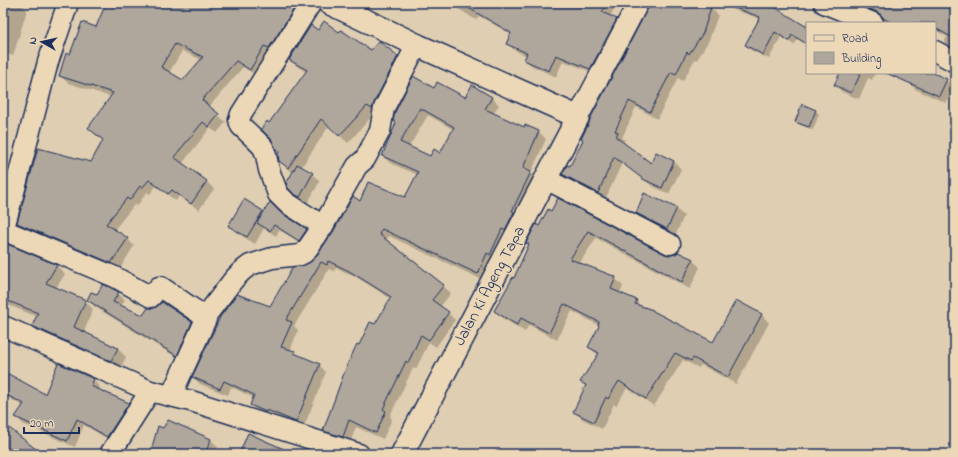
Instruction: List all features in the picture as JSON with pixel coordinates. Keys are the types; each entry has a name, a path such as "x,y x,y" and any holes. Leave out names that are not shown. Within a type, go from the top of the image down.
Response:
{"street":[{"path":"68,3 48,62 17,181 4,222 115,277 151,297 159,286 162,287 205,317"},
{"path":"311,3 240,114 239,120 241,126 263,147 269,170 278,194 287,203 322,226"},
{"path":"329,3 419,46 584,106"},
{"name":"Jalan Ki Ageng Tapa","path":"402,454 638,3"},
{"path":"838,7 871,22"},
{"path":"171,396 206,319 205,317 234,279 250,265 272,258 300,255 308,248 357,166 365,159 380,131 384,108 412,54 419,46"},
{"path":"936,52 955,62"},
{"path":"546,179 670,244"},
{"path":"3,326 150,391 191,401 359,454"},
{"path":"110,454 150,391"}],"building":[{"path":"106,3 286,3 294,9 269,48 264,46 250,70 236,61 202,100 219,114 209,127 203,122 174,157 207,181 191,204 172,190 168,194 149,180 142,188 140,186 130,200 127,198 106,224 128,238 111,263 17,223 38,148 91,162 103,140 88,128 113,93 59,76 66,53 70,54 82,22 96,27","holes":["175,44 203,57 183,80 161,67"]},
{"path":"460,3 608,3 602,12 617,19 590,69 556,55 549,71 524,60 527,53 506,44 511,33"},
{"path":"649,3 700,3 711,7 703,33 689,54 687,52 676,74 671,72 650,112 629,101 615,131 618,132 616,137 651,163 656,152 674,161 662,188 643,179 614,157 598,193 562,174 567,165 570,166 583,140 581,139 590,119 648,8"},
{"path":"727,3 768,3 806,26 806,43 792,35 789,41 775,32 763,55 745,45 760,17 727,5"},
{"path":"857,3 955,3 955,39 936,29 936,22 890,22 877,12"},
{"path":"324,21 339,32 341,30 371,50 379,41 398,56 372,109 367,106 339,136 321,119 288,168 279,161 279,152 271,139 261,129 267,121 269,123 307,70 289,60 311,25 318,30"},
{"path":"840,74 860,74 851,93 834,85"},
{"path":"888,74 935,74 947,79 939,96"},
{"path":"413,76 434,88 437,82 465,97 472,85 492,97 485,109 524,127 525,125 539,131 523,168 531,172 512,211 514,212 505,230 502,229 490,255 487,253 478,274 382,229 379,234 444,285 432,300 449,312 429,340 421,335 408,363 406,361 383,409 386,411 376,433 349,420 343,437 323,431 347,365 357,344 359,345 370,322 375,324 391,297 349,271 328,261 327,265 321,262 286,320 292,322 281,347 295,351 294,353 320,364 296,422 267,410 266,412 250,405 254,395 224,381 220,389 192,377 220,317 237,294 270,306 293,267 309,263 317,255 333,232 353,196 360,201 368,182 405,197 418,172 382,156 396,123 393,121 395,112","holes":["420,108 454,127 440,153 434,149 430,156 400,142"]},
{"path":"802,104 816,110 809,127 795,122"},
{"path":"297,164 313,173 300,197 294,194 286,184"},
{"path":"644,193 677,208 667,229 636,213"},
{"path":"558,198 665,254 671,255 678,252 693,259 682,282 588,231 570,259 616,277 611,289 637,300 635,304 653,310 713,342 736,300 762,314 728,377 693,358 691,361 675,353 646,399 619,381 608,399 606,397 594,422 573,412 586,385 580,382 599,353 588,347 599,326 599,322 564,304 549,333 521,318 517,325 494,311 513,277 514,278 529,244 526,243 536,224 539,226 548,209 551,211"},
{"path":"244,199 263,211 247,237 228,226"},
{"path":"270,202 281,213 307,229 299,241 274,225 270,231 257,223"},
{"path":"7,244 57,265 46,283 86,300 74,327 118,348 111,361 32,326 38,313 3,299 3,253"},
{"path":"103,284 119,292 113,302 143,315 148,308 155,308 162,302 192,322 177,356 87,300 91,292 97,294"},
{"path":"58,363 94,379 91,386 129,403 107,437 77,419 67,441 15,417 24,404 3,393 3,371 45,394"},
{"path":"168,420 211,439 205,454 150,454 158,426 163,428"},
{"path":"8,427 42,454 3,454 3,435"},
{"path":"248,433 295,454 239,454"}]}
